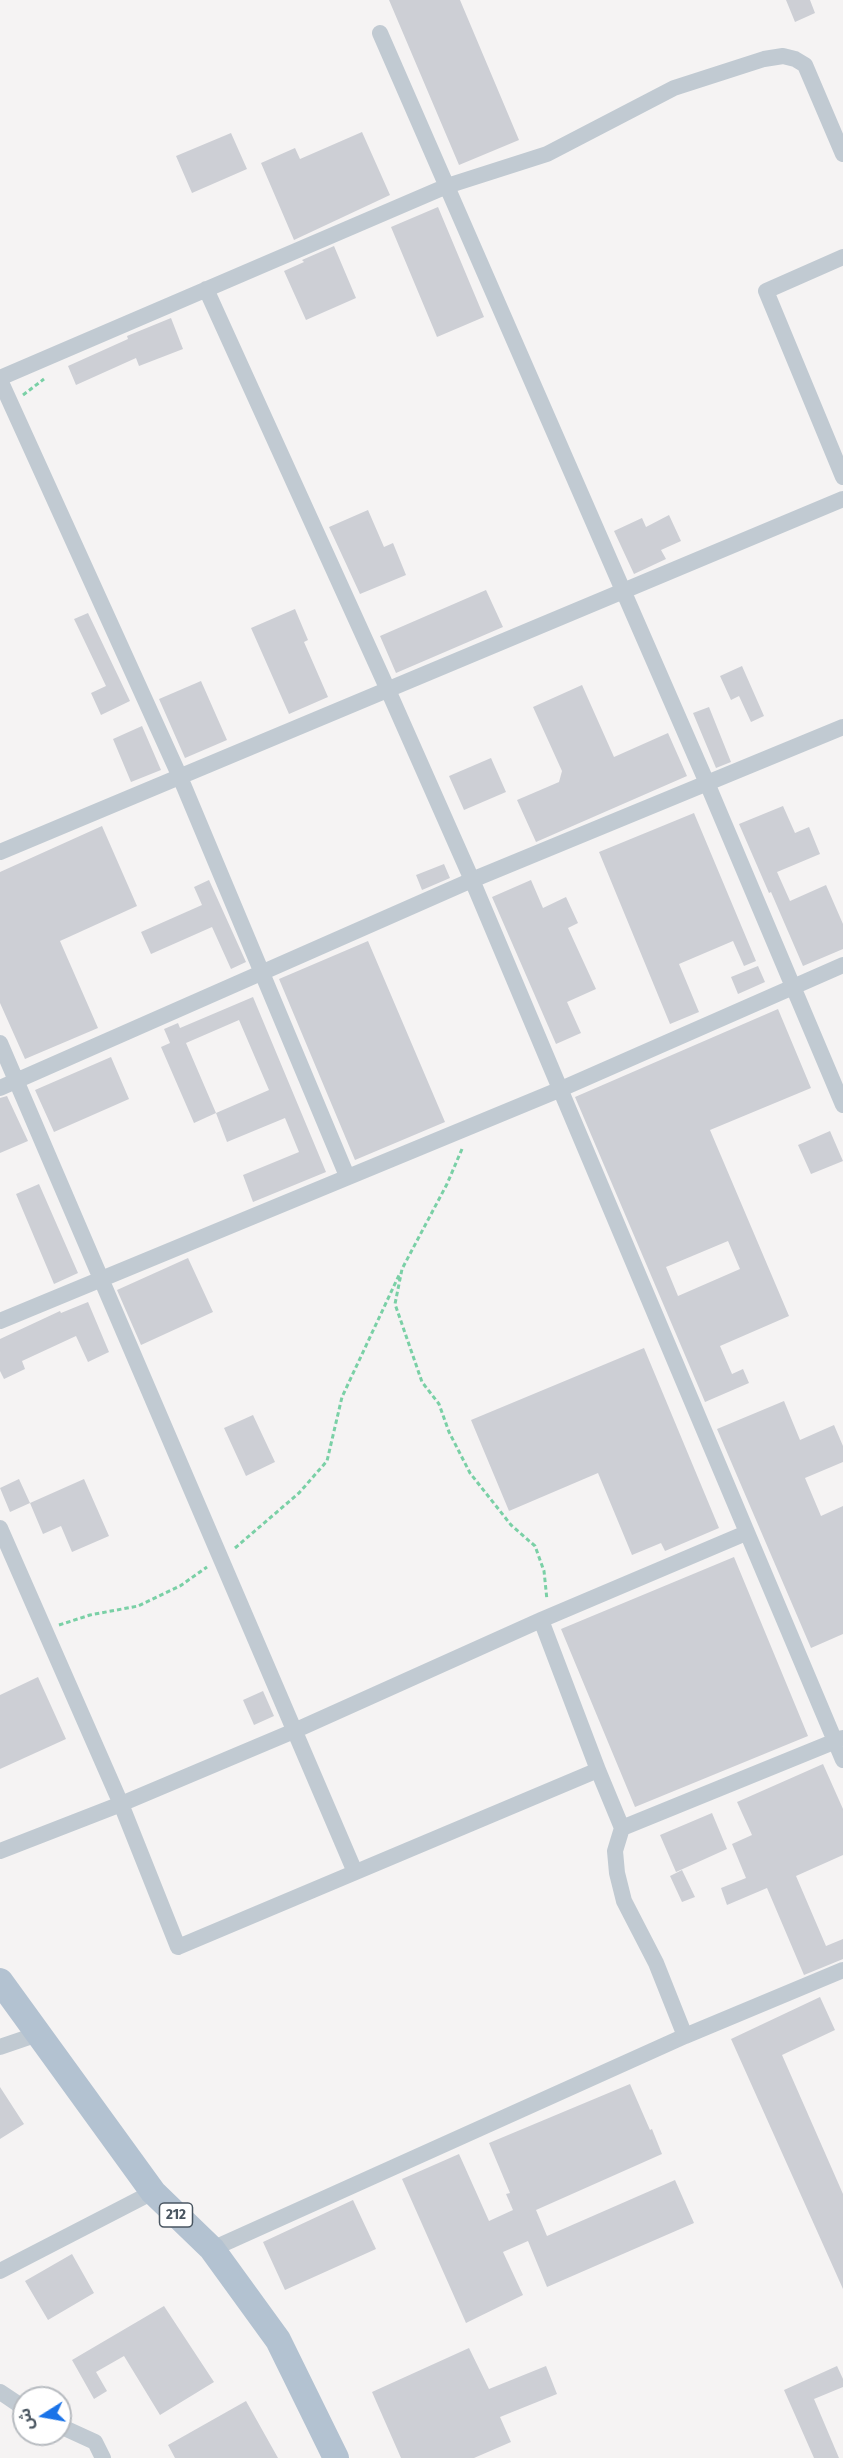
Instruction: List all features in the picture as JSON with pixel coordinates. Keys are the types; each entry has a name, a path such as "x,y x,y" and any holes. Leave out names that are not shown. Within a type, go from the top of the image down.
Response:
{"main road":[{"name":"212","path":"0,1981 153,2192 212,2249 278,2340 336,2458"}],"street":[{"path":"380,33 707,783 843,1105"},
{"path":"347,1176 180,777 0,379 447,186 547,154 675,88 764,59 783,56 795,58 805,65 843,154"},
{"path":"843,257 766,291 843,477"},
{"path":"206,289 388,690 471,880 561,1089 746,1533 839,1739 843,1760"},
{"path":"0,852 843,499"},
{"path":"0,1088 471,880 843,727"},
{"path":"0,1321 561,1089 843,965"},
{"path":"0,1042 99,1279 355,1872"},
{"path":"0,1528 121,1804 178,1947 598,1770"},
{"path":"0,1851 121,1804 294,1731 541,1620 746,1533"},
{"path":"541,1620 622,1828 615,1851 617,1873 624,1901 656,1963 685,2036"},
{"path":"622,1828 839,1739"},
{"path":"212,2249 685,2036 843,1970"},
{"path":"0,2047 38,2034"},
{"path":"0,2271 153,2192"},
{"path":"72,2431 95,2442 103,2458"}],"path":[{"path":"44,1629 90,1615 138,1606 180,1586 254,1533 299,1492 327,1461 342,1397 402,1269 447,1184 465,1142"},
{"path":"402,1269 394,1304 422,1382 439,1404 449,1432 471,1473 511,1525 535,1546 544,1571 548,1595 541,1620"}],"building":[{"path":"389,0 460,0 519,140 459,165"},
{"path":"786,0 810,0 815,13 795,22"},
{"path":"362,132 390,195 294,240 261,163 295,148 300,159"},
{"path":"231,133 247,169 192,193 176,156"},
{"path":"438,207 484,317 437,337 391,227"},
{"path":"334,246 356,298 306,320 284,271"},
{"path":"171,318 183,349 139,366 136,358 76,385 68,366 128,339 127,336"},
{"path":"368,510 384,547 393,543 406,575 360,594 329,527"},
{"path":"669,515 681,541 661,550 666,559 634,574 614,531 642,518 646,527"},
{"path":"486,590 503,627 396,673 380,636"},
{"path":"295,609 308,640 304,642 328,697 289,714 251,628"},
{"path":"88,613 130,701 101,715 91,693 106,686 74,619"},
{"path":"742,666 764,716 751,722 739,696 731,700 720,676"},
{"path":"201,681 227,740 185,758 159,699"},
{"path":"582,685 614,757 668,733 687,776 536,842 517,800 559,782 562,771 533,707"},
{"path":"709,707 731,762 716,768 693,713"},
{"path":"142,726 161,770 131,782 113,739"},
{"path":"491,758 506,792 464,810 449,776"},
{"path":"783,806 795,833 809,827 820,854 777,872 790,901 826,885 843,924 843,949 803,966 739,824"},
{"path":"694,813 756,961 744,966 733,941 679,964 699,1012 670,1024 599,852"},
{"path":"102,826 137,906 60,941 98,1028 25,1059 0,1003 0,872"},
{"path":"444,864 450,878 422,890 416,875"},
{"path":"209,880 246,962 231,969 212,927 151,954 141,932 202,905 194,887"},
{"path":"531,880 543,908 566,897 578,923 568,928 596,989 567,1002 581,1033 556,1044 492,897"},
{"path":"368,941 445,1122 355,1160 279,979"},
{"path":"758,966 765,982 738,994 731,977"},
{"path":"253,997 326,1172 253,1202 243,1175 299,1152 285,1118 227,1142 216,1113 194,1123 161,1047 170,1043 164,1029 178,1023 180,1028","holes":["239,1020 269,1090 216,1113 186,1043"]},
{"path":"778,1009 811,1088 710,1130 789,1316 720,1346 732,1374 743,1369 749,1383 705,1402 575,1097","holes":["728,1241 740,1269 678,1296 666,1267"]},
{"path":"111,1057 129,1099 54,1132 35,1090"},
{"path":"7,1096 28,1141 0,1153 0,1098"},
{"path":"830,1131 843,1161 811,1174 798,1145"},
{"path":"39,1184 78,1273 54,1284 16,1194"},
{"path":"188,1258 213,1312 141,1345 117,1290"},
{"path":"88,1302 109,1352 88,1362 76,1336 22,1361 25,1369 4,1379 0,1371 0,1339 60,1311 61,1313"},
{"path":"644,1348 719,1528 665,1551 661,1543 632,1555 598,1473 509,1511 471,1420"},
{"path":"784,1401 800,1440 834,1425 843,1446 843,1462 805,1478 821,1516 843,1506 843,1634 811,1648 717,1429"},
{"path":"253,1415 275,1462 246,1476 224,1428"},
{"path":"19,1479 30,1503 10,1512 0,1488"},
{"path":"84,1479 109,1536 72,1552 61,1526 43,1534 30,1503"},
{"path":"734,1557 808,1736 635,1807 561,1629"},
{"path":"38,1677 66,1739 0,1769 0,1695"},
{"path":"263,1691 274,1716 254,1725 243,1700"},
{"path":"823,1764 843,1809 843,1855 796,1876 826,1946 843,1939 843,1959 804,1975 767,1888 727,1905 721,1888 746,1878 732,1844 752,1835 737,1802"},
{"path":"712,1813 727,1849 676,1872 660,1835"},
{"path":"682,1870 695,1897 682,1902 670,1876"},
{"path":"820,1997 835,2030 782,2055 843,2194 843,2289 731,2039"},
{"path":"630,2084 662,2154 536,2210 547,2236 675,2180 694,2223 547,2287 528,2241 503,2252 523,2295 466,2323 402,2179 459,2154 489,2221 513,2210 506,2194 510,2193 489,2143"},
{"path":"0,2087 24,2124 0,2139"},
{"path":"353,2200 376,2249 285,2290 263,2242"},
{"path":"72,2254 94,2293 48,2320 25,2281"},
{"path":"164,2306 214,2382 160,2415 124,2356 96,2372 107,2391 94,2399 72,2360"},
{"path":"469,2348 489,2389 546,2366 557,2394 500,2417 511,2442 474,2458 401,2458 372,2392"},
{"path":"837,2366 843,2379 843,2387 814,2399 839,2458 814,2458 784,2390"},
{"path":"246,2401 278,2458 175,2458 168,2445"}]}
